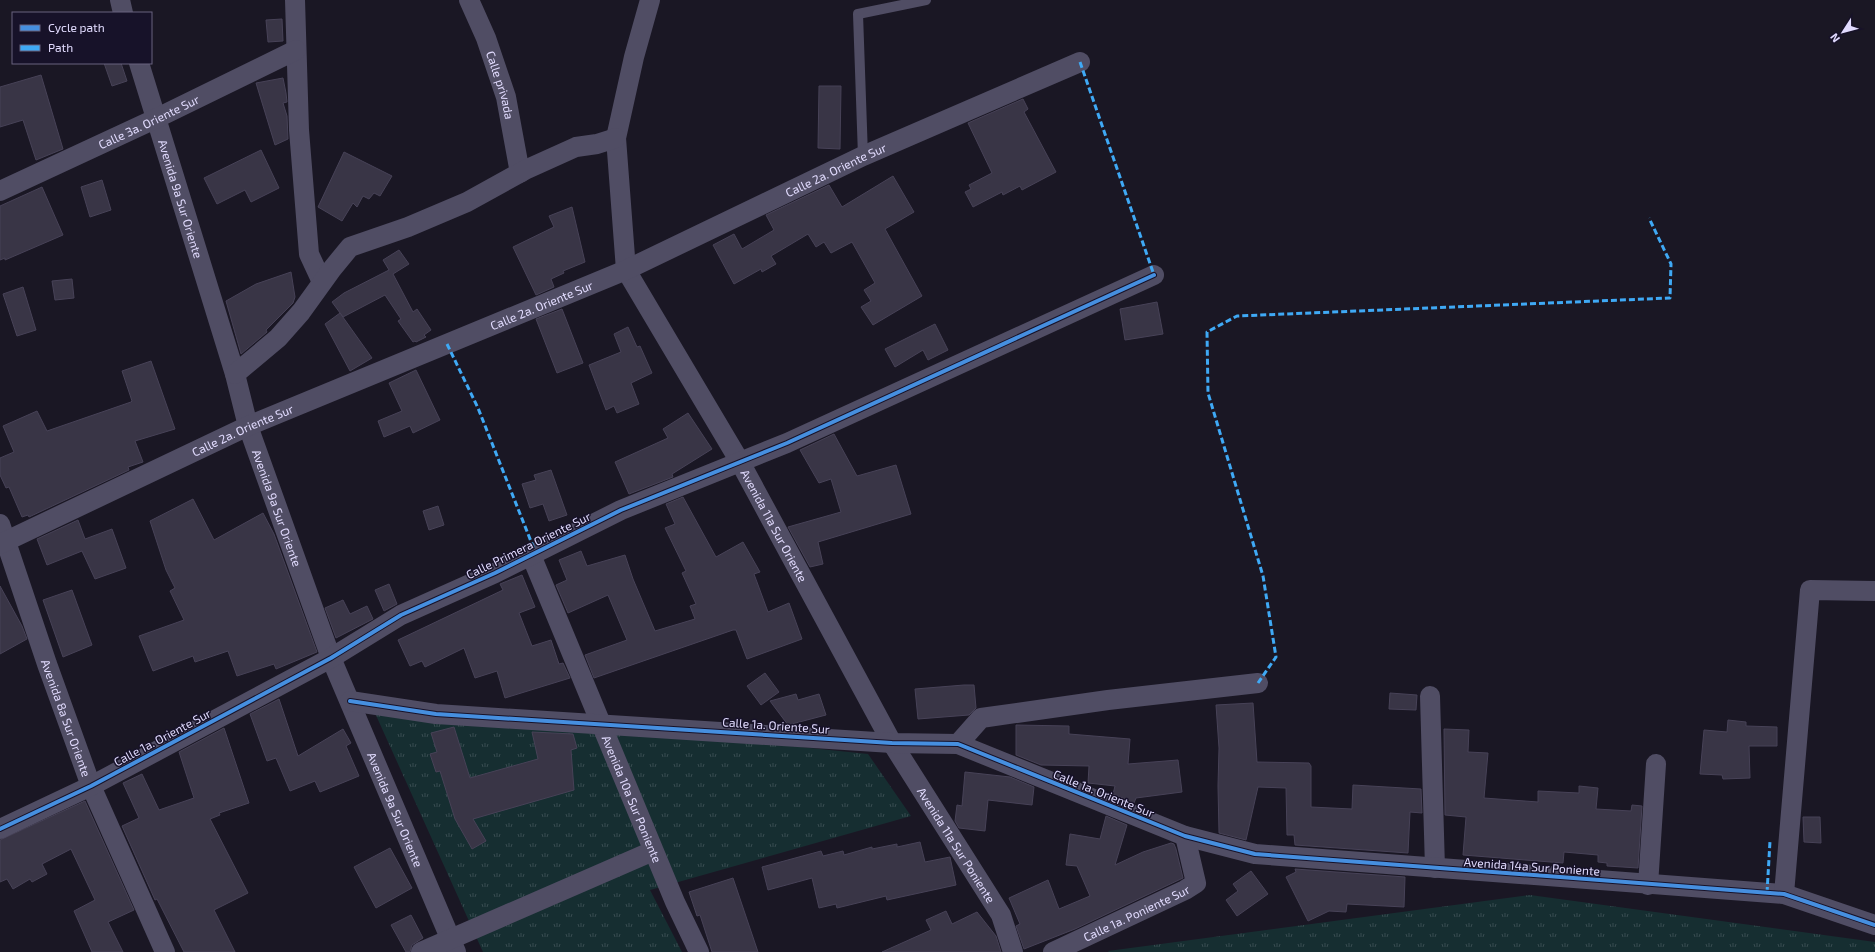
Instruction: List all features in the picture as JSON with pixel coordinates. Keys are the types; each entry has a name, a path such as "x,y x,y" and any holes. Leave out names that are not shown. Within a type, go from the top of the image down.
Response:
{"street":[{"path":"120,0 124,12"},
{"path":"295,0 299,130 309,254 322,282"},
{"name":"Calle privada","path":"469,0 486,38 506,97 520,173"},
{"path":"626,270 616,138 634,57 650,0"},
{"name":"Calle 3a. Oriente Sur","path":"0,191 155,119 296,50"},
{"name":"Calle 2a. Oriente Sur","path":"2,536 248,426 626,270 863,156 1080,62"},
{"name":"Avenida 9a Sur Oriente","path":"138,64 235,374 248,426 331,658 453,946"},
{"path":"235,374 278,338 301,312 322,282 350,247 408,227 467,202 520,173 576,147 596,144 616,138"},
{"name":"Avenida 11a Sur Oriente","path":"626,270 740,462 892,743"},
{"name":"Calle Primera Oriente Sur","path":"331,658 400,615 495,573 621,510 787,443 1154,275"},
{"name":"Avenida 8a Sur Oriente","path":"2,536 91,786 165,952"},
{"name":"Avenida 10a Sur Poniente","path":"531,555 653,851 699,952"},
{"path":"1784,894 1810,590 1875,591"},
{"name":"Calle 1a. Oriente Sur","path":"0,829 91,786 331,658"},
{"path":"958,744 981,718 1108,700 1258,683"},
{"path":"1430,696 1435,868"},
{"name":"Calle 1a. Oriente Sur","path":"350,701 436,714 599,723 892,743 958,744 1185,836"},
{"name":"Avenida 11a Sur Poniente","path":"892,743 1001,915 1013,952"},
{"path":"1648,885 1656,764"},
{"name":"Avenida 14a Sur Poniente","path":"1185,836 1255,854 1648,885 1784,894 1875,925"},
{"name":"Calle 1a. Poniente Sur","path":"1053,952 1185,890 1196,883 1185,836"},
{"path":"421,952 453,946 653,851"}],"lane":[{"path":"863,156 858,14 926,0"}],"green space":[{"path":"370,702 868,754 911,816 650,890 682,952 483,952"},
{"path":"1530,895 1875,942 1875,952 1108,951"}],"building":[{"path":"282,19 283,41 268,42 266,20"},
{"path":"104,64 121,64 127,81 112,86"},
{"path":"41,75 63,149 36,160 23,120 0,127 0,87"},
{"path":"283,78 287,102 283,103 287,116 288,139 275,145 256,83"},
{"path":"819,86 841,86 840,149 818,148"},
{"path":"1023,99 1028,109 1024,112 1056,172 1022,190 1020,186 1003,195 1002,192 973,207 965,192 971,189 969,185 992,173 968,123"},
{"path":"261,150 279,188 251,202 245,190 217,204 204,178"},
{"path":"344,152 392,176 380,196 374,193 369,199 363,196 357,207 353,203 342,221 318,207"},
{"path":"893,176 914,212 885,229 922,296 873,325 861,307 871,301 864,290 875,283 852,242 831,253 824,242 816,247 808,234 771,256 776,264 762,272 761,269 734,284 713,245 734,234 742,249 774,230 766,215 829,185 842,207"},
{"path":"102,180 111,210 90,217 81,187"},
{"path":"42,187 63,235 5,260 5,258 0,260 0,206"},
{"path":"572,207 585,262 563,271 564,273 551,279 554,287 536,295 513,247 554,227 549,216"},
{"path":"399,250 409,264 393,274 413,312 417,309 431,330 424,335 426,337 416,342 413,342 398,321 401,319 385,295 343,317 332,302 344,293 389,270 383,260"},
{"path":"291,272 295,297 293,303 266,330 267,332 241,354 226,301 256,284"},
{"path":"72,279 74,298 55,300 52,281"},
{"path":"23,287 36,330 17,336 3,294"},
{"path":"1157,302 1163,334 1125,340 1120,309"},
{"path":"562,309 583,363 557,373 536,319"},
{"path":"340,313 372,358 350,371 325,324"},
{"path":"935,324 948,350 928,360 923,350 895,367 885,349"},
{"path":"628,327 637,347 640,346 652,373 631,383 639,404 617,413 614,406 606,410 589,365 621,352 614,334"},
{"path":"151,361 175,429 135,441 143,462 128,467 129,470 29,517 28,515 22,517 9,487 6,488 0,475 0,458 14,452 3,426 37,411 47,431 131,402 132,401 122,371"},
{"path":"416,370 440,420 413,433 410,426 384,437 378,421 402,411 389,383"},
{"path":"688,413 712,449 672,474 673,477 629,494 615,462 668,438 663,429"},
{"path":"834,434 857,476 896,465 911,514 818,542 823,564 810,567 788,527 841,512 831,479 819,483 800,450"},
{"path":"551,470 567,515 549,521 543,504 530,508 522,484 536,480 534,475"},
{"path":"683,497 716,557 743,542 760,572 754,574 768,612 789,603 802,639 747,659 736,630 733,630 594,678 585,655 627,640 608,595 568,613 556,585 567,580 559,560 581,551 587,566 625,555 633,579 655,631 695,619 690,606 696,604 682,573 686,571 665,528 675,524 666,504"},
{"path":"193,499 214,540 263,513 274,534 317,652 276,669 274,664 237,676 228,651 195,662 193,656 153,671 139,636 184,620 170,591 175,588 166,570 150,521"},
{"path":"438,506 444,525 429,530 423,511"},
{"path":"78,520 85,539 112,529 126,568 95,579 82,551 47,565 37,539"},
{"path":"522,575 535,607 519,613 532,646 551,640 559,664 563,663 570,678 505,698 497,671 475,678 464,648 425,667 422,661 410,666 398,640 503,590 500,584"},
{"path":"389,584 397,604 384,611 375,590"},
{"path":"0,586 22,626 27,639 0,654"},
{"path":"72,590 92,645 63,657 43,600"},
{"path":"343,600 350,614 367,606 373,619 336,638 325,608"},
{"path":"765,673 779,692 761,705 747,686"},
{"path":"974,685 976,708 969,715 918,719 915,689"},
{"path":"1390,693 1417,695 1416,710 1389,709"},
{"path":"796,694 798,700 819,694 826,715 788,725 770,701"},
{"path":"279,699 298,756 343,729 351,743 346,746 359,776 320,792 315,781 290,791 276,758 267,761 250,714"},
{"path":"1253,703 1257,762 1309,763 1311,766 1311,807 1352,809 1353,785 1421,789 1422,813 1410,812 1408,853 1295,845 1294,835 1287,835 1286,788 1258,787 1246,840 1219,833 1219,748 1216,705"},
{"path":"1728,720 1746,722 1746,726 1777,727 1777,746 1749,746 1750,778 1723,779 1722,775 1700,774 1704,730 1727,732"},
{"path":"1016,725 1069,726 1069,734 1130,739 1128,764 1178,760 1182,792 1136,798 1134,803 1113,794 1115,786 1088,783 1089,766 1041,765 1016,755"},
{"path":"454,727 470,778 538,759 532,732 573,734 577,748 571,750 574,790 473,819 486,841 472,849 455,819 440,771 436,772 430,754 437,752 431,733"},
{"path":"224,728 249,803 219,813 220,815 210,819 248,893 214,910 235,952 184,952 157,899 155,900 122,826 139,818 123,783 142,774 159,810 194,798 179,752"},
{"path":"1444,729 1469,730 1468,752 1488,753 1484,798 1538,802 1538,791 1579,793 1579,786 1598,788 1596,809 1631,811 1632,805 1642,806 1638,868 1607,866 1607,863 1598,862 1598,855 1564,852 1563,863 1463,855 1466,817 1445,815"},
{"path":"965,772 1010,777 1034,787 1032,805 988,800 985,831 959,828 955,821 957,805 962,806"},
{"path":"85,801 134,910 108,922 123,952 92,952 74,911 95,900 71,849 42,864 47,874 32,882 30,879 13,889 7,879 0,882 0,840"},
{"path":"1106,816 1127,825 1115,865 1143,852 1171,843 1174,844 1176,849 1183,878 1075,929 1024,949 1016,926 1020,924 1009,898 1048,880 1059,909 1090,896 1077,866 1066,865 1070,834 1100,839"},
{"path":"1803,817 1820,817 1821,843 1804,842"},
{"path":"920,842 925,862 950,857 956,885 887,900 886,896 837,908 836,904 819,908 812,878 768,890 762,867 821,851 823,856 843,851 844,855 872,847 872,849 897,844 897,847"},
{"path":"390,848 412,888 376,908 354,867"},
{"path":"1295,869 1405,877 1404,907 1347,904 1346,912 1329,911 1308,921 1286,877 1296,872"},
{"path":"1251,871 1268,894 1237,916 1226,900 1238,891 1233,884"},
{"path":"733,878 758,952 712,952 700,915 697,916 689,892"},
{"path":"946,911 952,924 977,912 996,936 1001,952 882,952 931,930 926,920"},
{"path":"411,915 423,938 412,945 410,952 406,952 391,925"}],"marked path":[{"path":"1080,62 1154,275"},
{"path":"1258,683 1276,657 1263,576 1208,393 1207,332 1237,316 1670,298 1671,264 1649,218"},
{"path":"447,344 478,408 536,554"},
{"path":"1767,893 1770,841"}],"cycle path":[{"path":"0,829 91,786 331,658 401,615 495,573 621,510 787,443 1154,275"},
{"path":"350,701 436,714 892,743 958,744 1185,836 1255,854 1784,894 1875,925"}]}
